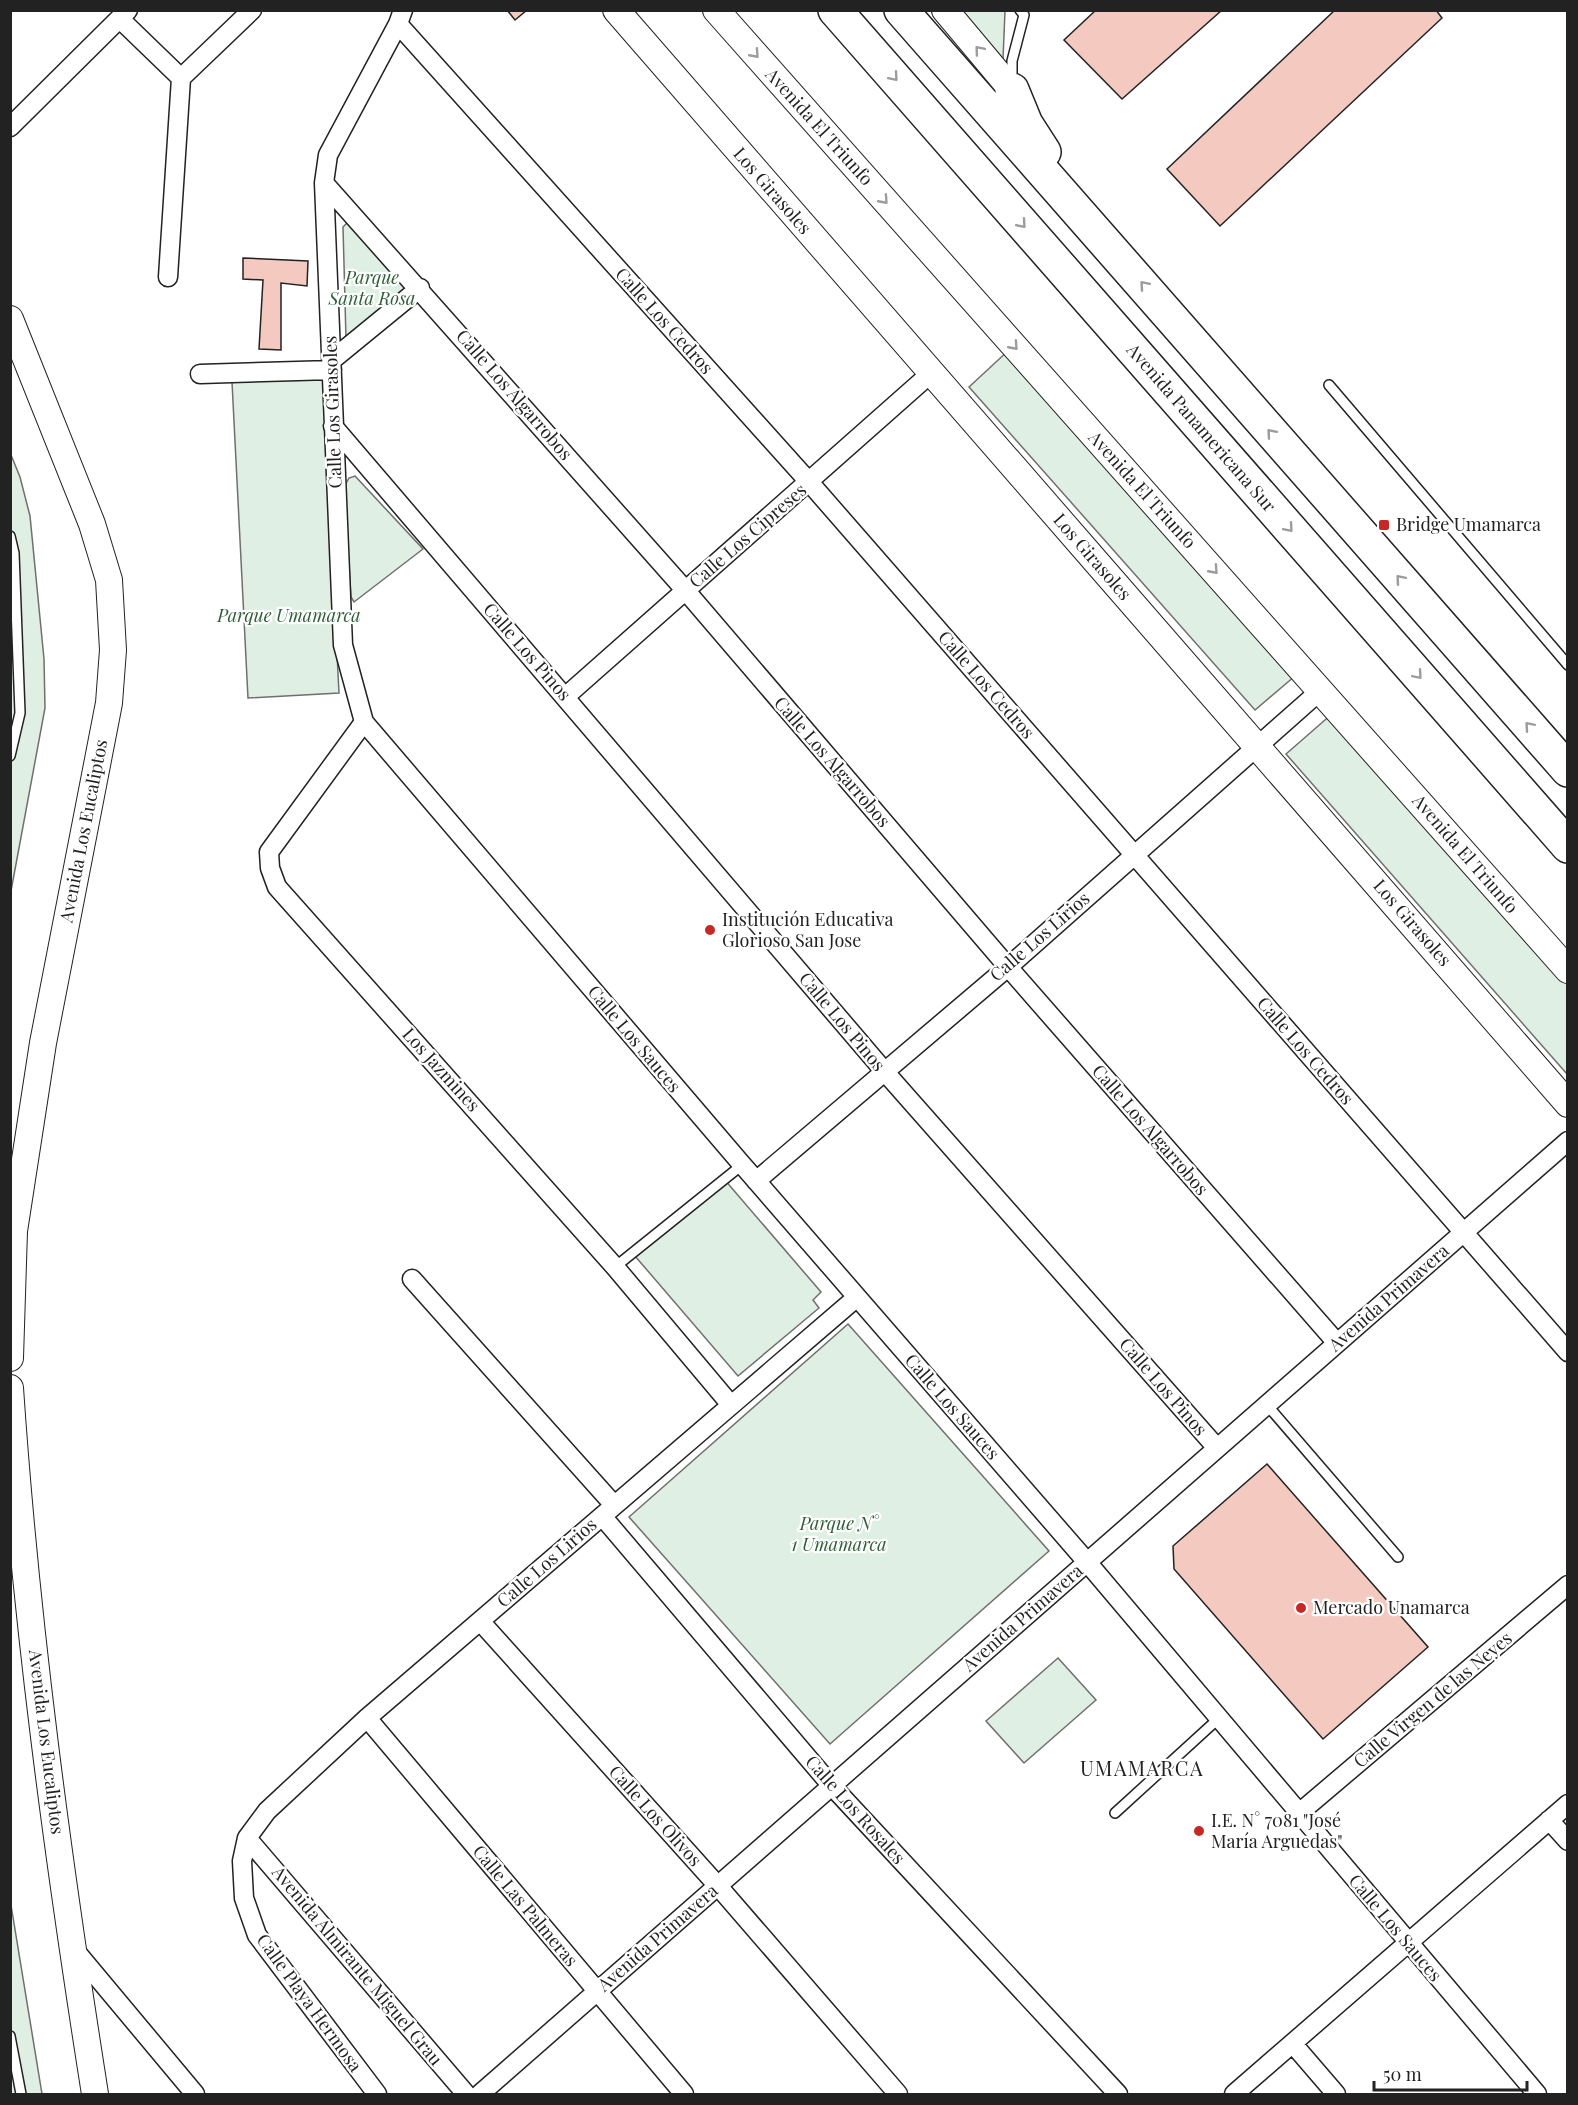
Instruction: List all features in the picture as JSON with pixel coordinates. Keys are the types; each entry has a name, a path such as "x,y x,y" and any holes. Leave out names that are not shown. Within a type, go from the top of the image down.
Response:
{"highway":[{"path":"901,10 1568,770"},
{"name":"Avenida Panamericana Sur","path":"841,18 1568,846"},
{"path":"1012,90 1026,124 1111,247"}],"street":[{"path":"168,277 181,78 252,10"},
{"name":"Los Girasoles","path":"616,10 930,374 1259,746 1568,1104"},
{"name":"Avenida El Triunfo","path":"716,10 1568,970"},
{"path":"945,10 1012,90"},
{"path":"10,127 124,15 181,78"},
{"name":"Calle Los Girasoles","path":"363,722 343,645 324,183 328,155 400,17"},
{"name":"Calle Los Cedros","path":"400,17 1568,1352"},
{"name":"Calle Los Algarrobos","path":"324,183 420,288 686,591 1008,967 1337,1343"},
{"path":"200,374 332,365 420,288"},
{"name":"Avenida Los Eucaliptos","path":"10,319 92,524 109,580 113,650 109,702 43,1043 14,1231 10,1358"},
{"name":"Calle Los Cipreses","path":"565,697 810,483 930,374"},
{"name":"Calle Los Pinos","path":"333,426 885,1072 1217,1448"},
{"name":"Calle Los Lirios","path":"756,1181 1008,967 1321,690"},
{"name":"Calle Los Sauces","path":"363,722 856,1298 1087,1562 1537,2094"},
{"name":"Los Jazmines","path":"363,722 269,852 270,868 277,886 615,1267 731,1405"},
{"name":"Avenida Primavera","path":"480,2094 1568,1141"},
{"name":"Calle Los Rosales","path":"412,1279 608,1510 831,1785 1118,2094"},
{"name":"Calle Los Lirios","path":"247,1838 267,1811 367,1718 856,1298"},
{"name":"Avenida Los Eucaliptos","path":"10,1388 20,1531 70,1944 95,2094"},
{"name":"Calle Virgen de las Neyes","path":"1298,1814 1568,1586"},
{"name":"Calle Los Olivos","path":"480,1621 718,1886 898,2094"},
{"name":"Calle Las Palmeras","path":"367,1718 684,2094"},
{"path":"1234,2094 1568,1804"},
{"path":"1549,1820 1568,1842"},
{"name":"Calle Playa Hermosa","path":"247,1838 242,1861 244,1898 257,1935 377,2094"},
{"name":"Avenida Almirante Miguel Grau","path":"247,1838 466,2094"},
{"path":"70,1944 195,2094"},
{"path":"1293,2044 1336,2094"}],"lane":[{"path":"1012,90 1011,61 1024,12"},
{"path":"1329,385 1568,665"},
{"path":"10,536 14,553 20,713 10,756"},
{"path":"615,1267 742,1165"},
{"path":"1267,1405 1398,1557"},
{"path":"1114,1813 1218,1719"},
{"path":"10,2036 21,2094"}],"green space":[{"path":"961,11 1005,11 1003,59"},
{"name":"Parque Santa Rosa","path":"347,223 352,223 404,285 406,292 346,339 343,227"},
{"path":"1010,349 1295,676 1255,710 969,387"},
{"name":"Parque Umamarca","path":"323,378 339,693 248,698 232,382"},
{"path":"11,455 20,477 30,516 44,659 45,708 11,891"},
{"path":"355,476 423,549 354,602 351,597 344,487 349,478"},
{"path":"1333,713 1567,983 1567,1074 1286,754"},
{"path":"724,1179 821,1292 813,1300 819,1308 738,1376 635,1256"},
{"name":"Parque N° 1 Umamarca","path":"848,1324 1049,1551 830,1744 629,1517"},
{"path":"1058,1658 1096,1700 1024,1763 986,1721"},
{"path":"11,1905 42,2094 11,2094"}],"building":[{"path":"507,10 527,10 515,20"},
{"path":"1096,10 1222,10 1122,99 1064,40"},
{"path":"1335,10 1436,10 1442,18 1220,226 1167,169"},
{"path":"243,258 308,261 307,286 281,283 281,350 259,349 263,280 243,279"},
{"name":"Mercado Unamarca","path":"1267,1464 1428,1647 1323,1739 1174,1569 1173,1546"}],"place":[{"name":"Bridge Umamarca","path":"1384,525"},
{"name":"Institución Educativa Glorioso San Jose","path":"710,930"},
{"name":"Mercado Unamarca","path":"1301,1608"},
{"name":"I.E. N° 7081 \"José María Arguedas\"","path":"1199,1831"}],"district":[{"name":"UMAMARCA","path":"1142,1769"}]}
